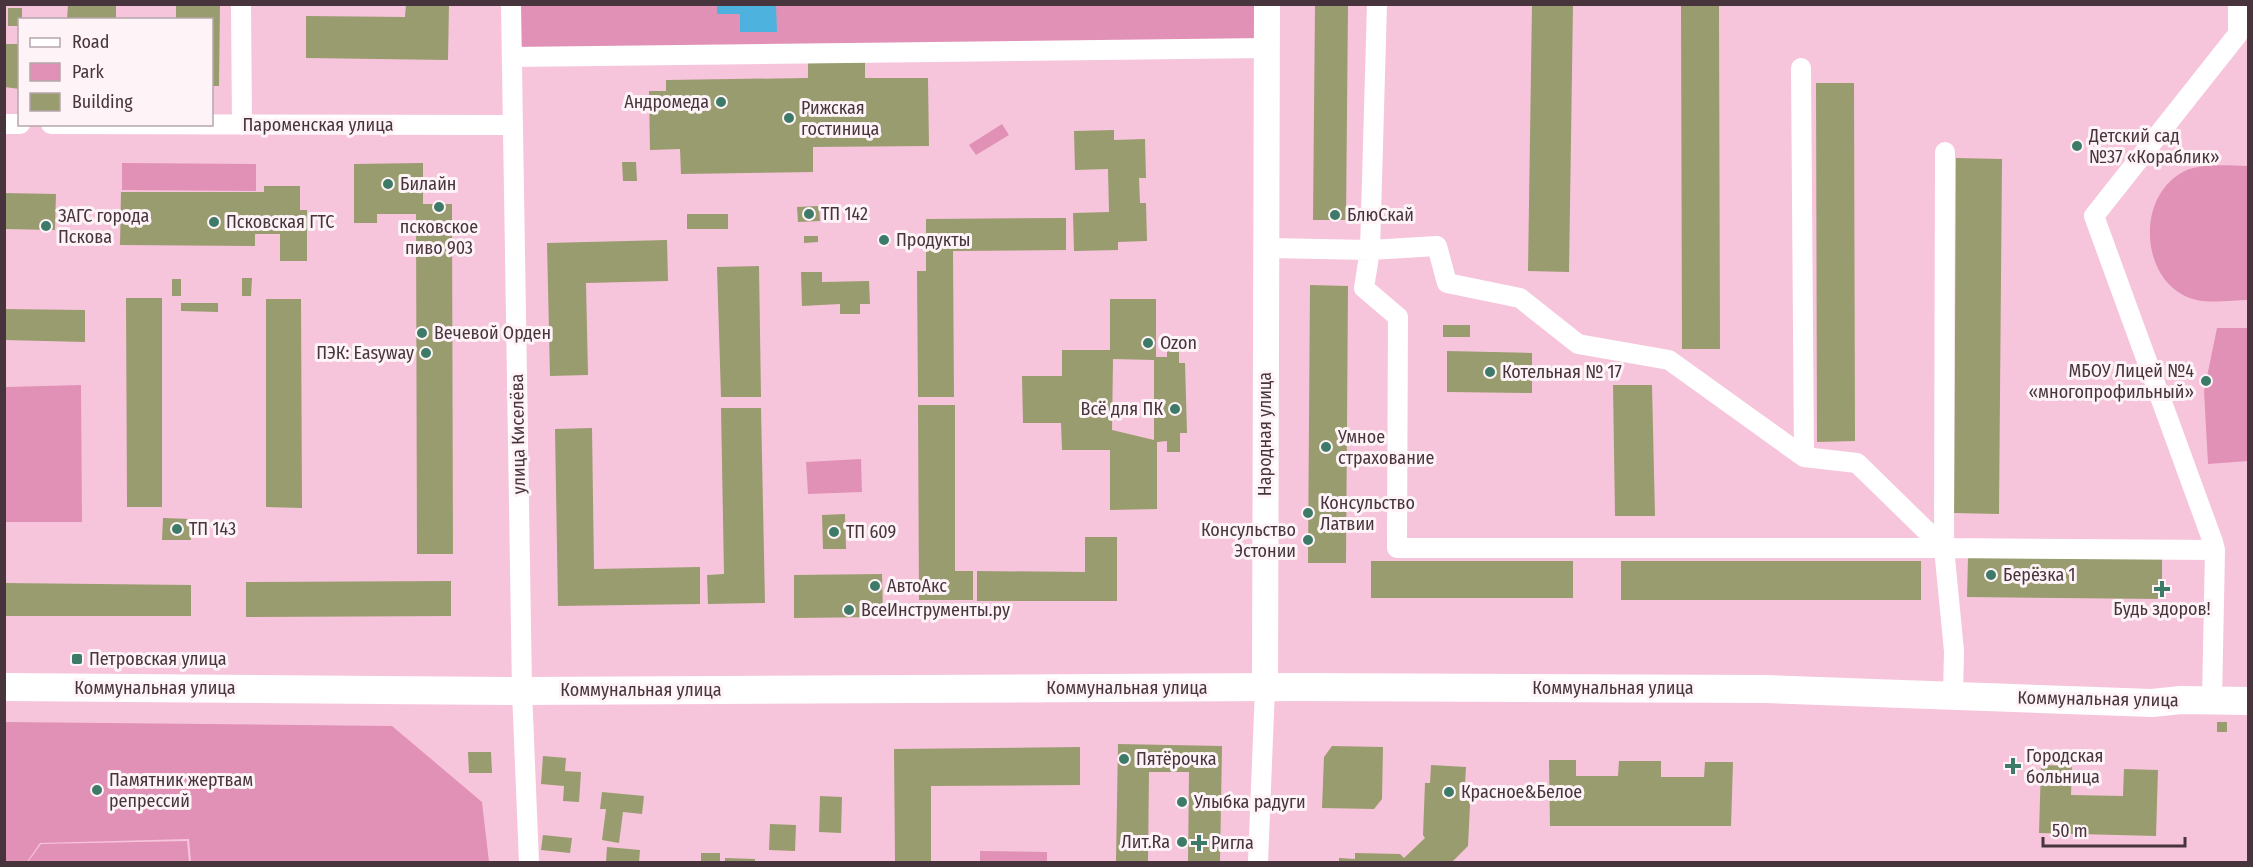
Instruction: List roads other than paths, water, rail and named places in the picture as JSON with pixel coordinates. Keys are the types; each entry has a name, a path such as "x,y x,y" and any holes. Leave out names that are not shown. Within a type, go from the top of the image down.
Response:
{"main road":[{"name":"Коммунальная улица","path":"4,687 522,691 1265,688 1765,689 2152,703 2248,701"}],"street":[{"path":"242,4 242,125"},
{"name":"улица Киселёва","path":"512,4 522,691 529,862"},
{"name":"Народная улица","path":"1258,862 1265,688 1267,4"},
{"path":"1377,4 1370,250 1364,288 1398,317 1396,548 2215,550"},
{"path":"2212,700 2215,550 2094,216 2243,34 2238,4"},
{"path":"512,57 1267,48"},
{"path":"1802,68 1804,457"},
{"name":"Пароменская улица","path":"213,125 513,125"},
{"path":"1944,152 1944,548 1954,651 1953,695"},
{"path":"1268,248 1370,250 1437,246 1447,283 1520,298 1578,344 1669,360 1804,457 1857,463 1944,548"}],"water":[{"path":"717,5 776,5 777,32 740,32 740,14 717,14"}],"place":[{"name":"Андромеда","path":"721,102"},
{"name":"Рижская гостиница","path":"789,118"},
{"name":"Детский сад №37 «Кораблик»","path":"2077,146"},
{"name":"Билайн","path":"388,184"},
{"name":"псковское пиво 903","path":"439,207"},
{"name":"ТП 142","path":"809,214"},
{"name":"БлюСкай","path":"1335,215"},
{"name":"Псковская ГТС","path":"214,222"},
{"name":"ЗАГС города Пскова","path":"46,226"},
{"name":"Продукты","path":"884,240"},
{"name":"Вечевой Орден","path":"422,333"},
{"name":"Ozon","path":"1148,343"},
{"name":"ПЭК: Easyway","path":"426,353"},
{"name":"Котельная № 17","path":"1490,372"},
{"name":"МБОУ Лицей №4 «многопрофильный»","path":"2206,381"},
{"name":"Всё для ПК","path":"1175,409"},
{"name":"Умное страхование","path":"1326,447"},
{"name":"Консульство Латвии","path":"1308,513"},
{"name":"ТП 143","path":"177,529"},
{"name":"ТП 609","path":"834,532"},
{"name":"Консульство Эстонии","path":"1308,540"},
{"name":"Берёзка 1","path":"1991,575"},
{"name":"АвтоАкс","path":"875,586"},
{"name":"Будь здоров!","path":"2162,589"},
{"name":"ВсеИнструменты.ру","path":"849,610"},
{"name":"Петровская улица","path":"77,659"},
{"name":"Пятёрочка","path":"1124,759"},
{"name":"Городская больница","path":"2013,766"},
{"name":"Памятник жертвам репрессий","path":"97,790"},
{"name":"Красное&Белое","path":"1449,792"},
{"name":"Улыбка радуги","path":"1182,802"},
{"name":"Лит.Ra","path":"1182,842"},
{"name":"Ригла","path":"1199,843"}]}
